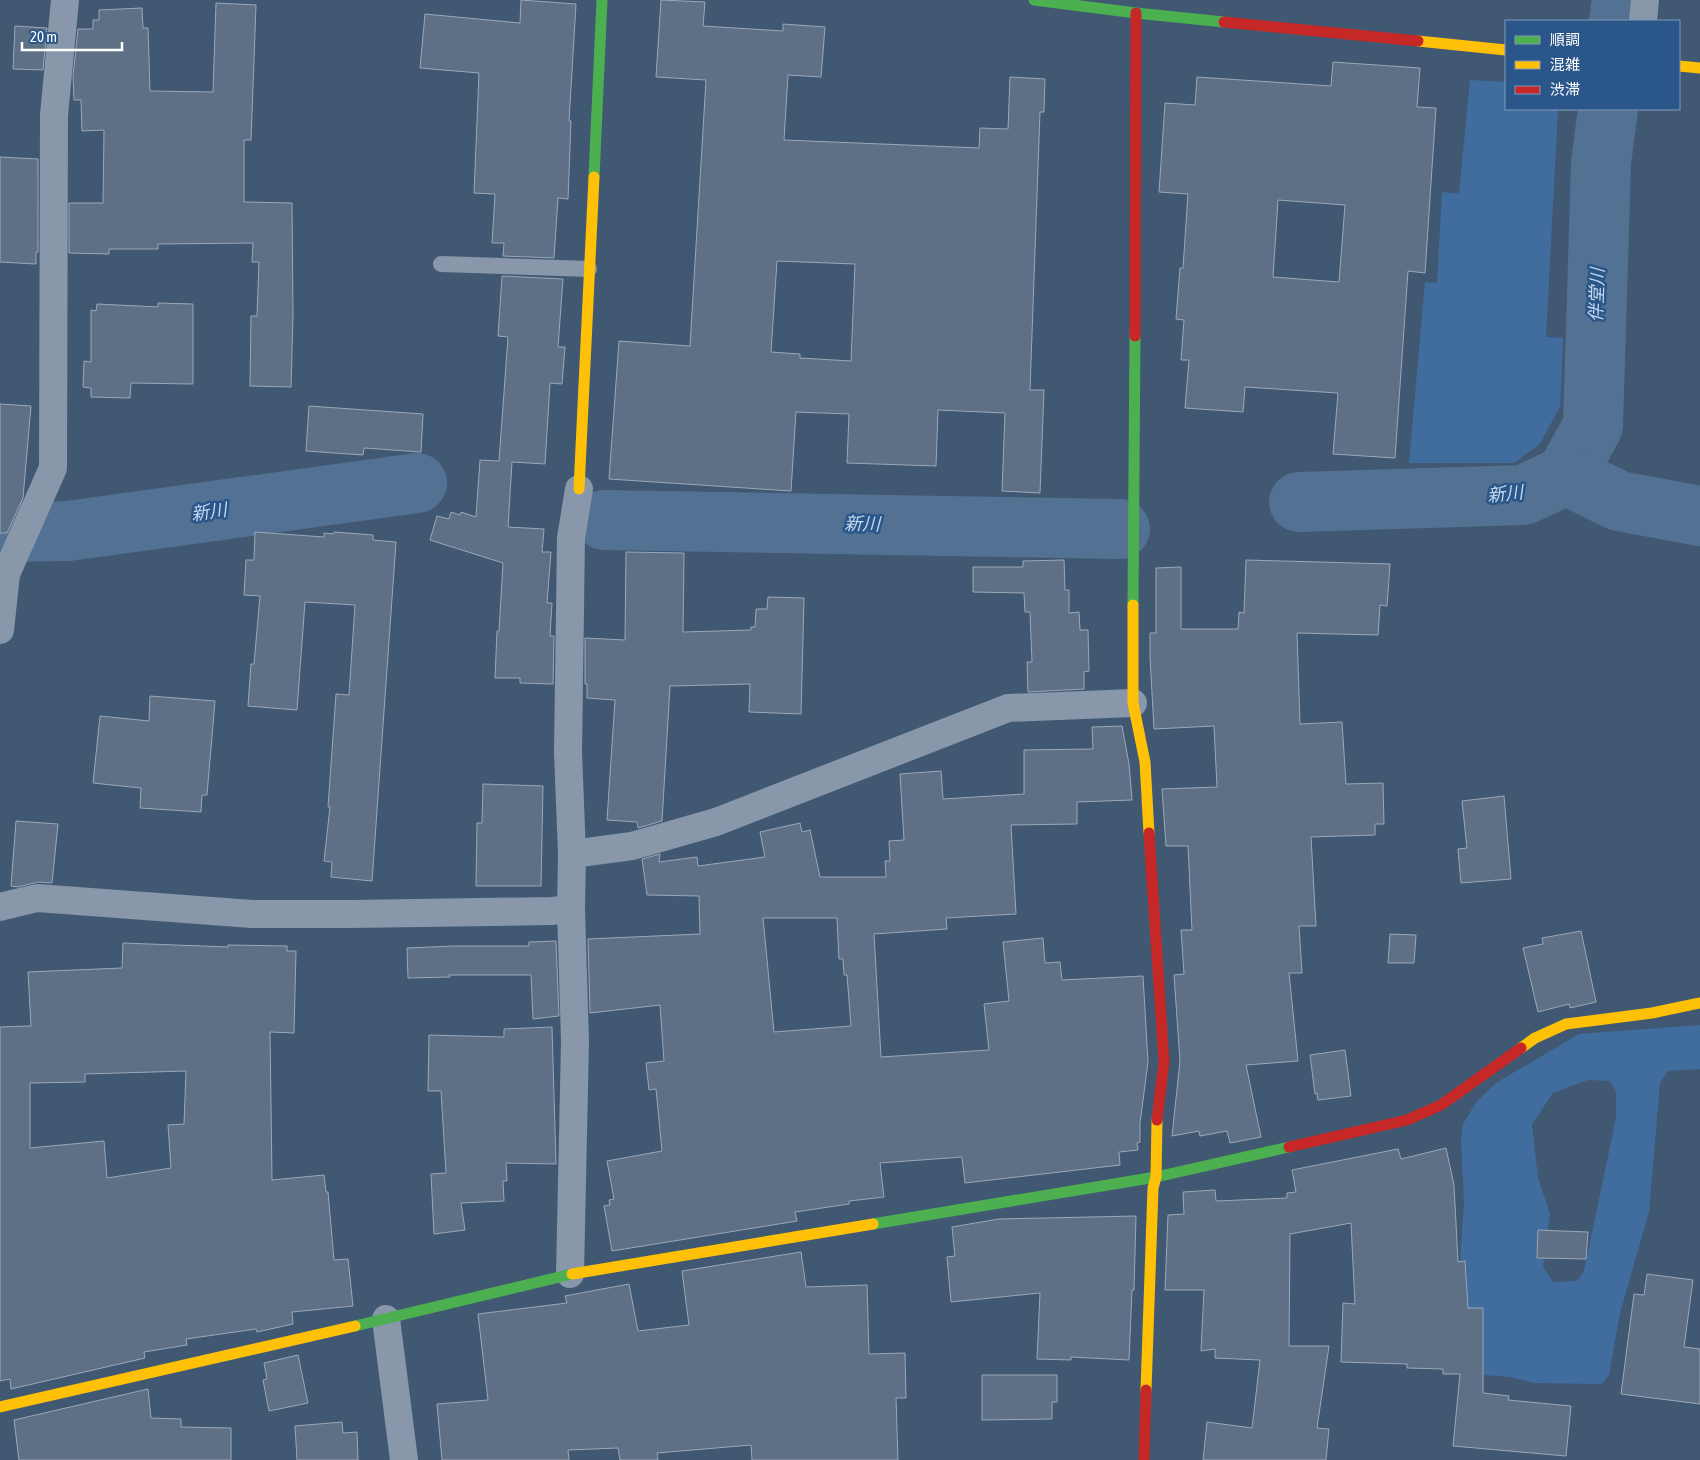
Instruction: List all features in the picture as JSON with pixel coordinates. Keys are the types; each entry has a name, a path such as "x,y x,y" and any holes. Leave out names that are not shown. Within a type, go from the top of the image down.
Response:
{"street":[{"path":"0,630 6,574 52,468 54,115 65,0"},
{"path":"570,1274 575,1042 571,909 572,854 568,752 571,538 579,489 602,0"},
{"path":"1034,0 1136,13 1505,50"},
{"path":"1642,20 1645,0"},
{"path":"1136,13 1133,703 1146,762 1164,1062 1156,1125 1156,1177 1153,1188 1144,1460"},
{"path":"1680,66 1700,68"},
{"path":"572,854 632,846 716,822 1008,708 1133,703"},
{"path":"0,907 38,898 252,914 504,912 571,909"},
{"path":"0,1407 570,1274 1156,1177 1407,1120 1441,1105 1535,1038 1566,1024 1652,1013 1700,1003"},
{"path":"386,1318 404,1460"}],"lane":[{"path":"441,264 589,269"}],"shaded area":[{"path":"1470,80 1505,82 1505,110 1558,110 1546,337 1563,338 1560,407 1539,445 1514,463 1409,463 1425,282 1437,283 1442,192 1459,194"},
{"path":"1700,1025 1700,1069 1668,1071 1660,1083 1649,1212 1620,1313 1609,1375 1602,1384 1535,1383 1510,1377 1462,1373 1454,1347 1464,1203 1461,1137 1463,1124 1477,1101 1496,1083 1579,1034","holes":["1588,1080 1610,1081 1616,1092 1616,1118 1584,1271 1577,1281 1553,1282 1543,1267 1550,1214 1538,1178 1532,1124 1553,1093"]}],"building":[{"path":"521,0 576,4 569,121 571,121 568,199 558,198 554,258 503,256 504,243 492,243 495,194 474,193 479,73 420,68 425,14 520,23"},
{"path":"661,0 705,2 703,26 783,31 783,24 825,27 821,77 788,75 784,140 979,148 980,128 1008,129 1010,77 1045,79 1044,112 1040,112 1030,390 1044,390 1040,493 1002,491 1005,413 938,410 936,466 847,463 849,414 796,412 791,491 609,479 619,341 690,346 706,80 656,77","holes":["777,261 855,264 851,361 800,358 800,354 771,352"]},
{"path":"216,3 256,5 251,140 244,140 244,202 292,203 293,317 291,387 250,386 251,316 257,316 259,262 252,262 253,243 158,244 158,249 109,249 109,254 69,253 69,203 103,203 104,130 82,131 81,100 74,100 73,76 78,29 93,29 93,20 99,20 99,10 142,8 143,28 148,28 150,91 213,92"},
{"path":"15,26 47,28 43,70 13,69"},
{"path":"1333,62 1420,68 1417,107 1436,108 1425,273 1408,271 1395,458 1333,454 1338,393 1245,387 1243,412 1185,408 1189,360 1181,360 1184,320 1176,319 1180,268 1183,268 1188,194 1159,192 1165,103 1195,105 1197,77 1331,86","holes":["1278,200 1345,205 1339,282 1273,277"]},
{"path":"0,157 38,159 38,252 36,252 36,264 0,262"},
{"path":"502,276 563,279 558,347 565,347 562,384 550,383 545,464 512,462 508,527 544,529 542,552 551,552 547,603 552,603 550,636 554,636 553,684 520,683 520,678 495,678 503,563 430,540 437,516 449,519 451,512 460,515 461,512 476,517 480,460 499,461 508,337 498,336"},
{"path":"158,303 193,304 193,384 131,383 130,398 91,397 91,388 83,387 84,361 91,362 91,310 96,311 97,304 158,307"},
{"path":"0,404 31,406 23,498 7,533 0,533"},
{"path":"309,406 423,414 421,452 364,448 363,455 306,451"},
{"path":"255,532 324,537 324,533 333,534 334,532 373,535 373,540 396,542 372,881 331,877 332,862 324,861 330,807 328,807 336,694 349,695 355,605 305,602 297,710 248,706 251,664 254,664 260,596 244,595 246,560 254,560"},
{"path":"626,552 684,553 683,632 751,630 751,627 755,627 756,609 767,609 768,597 804,598 801,714 749,712 750,684 670,686 662,821 638,828 637,822 607,820 615,700 587,698 587,684 585,684 585,638 625,640"},
{"path":"1064,560 1065,590 1069,590 1069,613 1079,612 1080,630 1088,630 1089,671 1084,672 1084,689 1028,692 1027,662 1032,662 1030,612 1025,612 1024,593 973,592 973,567 1023,567 1023,561"},
{"path":"1246,560 1390,564 1387,606 1380,605 1378,635 1297,633 1300,724 1342,722 1346,784 1383,783 1384,824 1375,824 1375,835 1311,837 1316,926 1299,926 1302,973 1289,973 1298,1061 1246,1065 1261,1137 1230,1143 1227,1131 1200,1136 1199,1131 1172,1136 1180,1061 1174,975 1184,974 1181,930 1192,930 1188,846 1166,846 1162,789 1217,787 1214,726 1154,729 1150,633 1156,633 1156,568 1181,567 1181,629 1238,629 1239,612 1244,613"},
{"path":"150,696 215,701 207,795 202,795 201,812 140,808 141,788 93,783 100,716 149,721"},
{"path":"1122,726 1129,764 1132,800 1077,802 1077,824 1011,825 1016,914 946,918 947,929 874,934 881,1057 989,1050 984,1004 1009,1001 1003,942 1043,938 1045,963 1060,962 1062,980 1143,976 1148,1062 1140,1123 1140,1142 1137,1143 1138,1150 1119,1152 1120,1165 965,1183 962,1157 880,1163 884,1197 849,1201 849,1204 795,1212 797,1221 612,1251 604,1206 610,1205 609,1200 614,1199 607,1161 662,1151 656,1089 649,1090 646,1063 664,1061 660,1005 590,1013 588,939 700,934 699,896 647,895 642,859 660,854 659,862 697,857 698,866 765,857 760,832 800,823 802,832 810,830 820,877 886,877 885,861 890,861 889,841 904,840 900,774 941,771 943,799 1024,794 1024,750 1093,749 1092,727","holes":["763,918 837,918 839,959 843,959 844,975 847,975 851,1026 774,1032"]},
{"path":"483,784 543,786 541,886 476,886 477,823 482,823"},
{"path":"1504,796 1511,879 1461,883 1458,849 1467,848 1462,801"},
{"path":"16,821 58,824 52,883 38,882 18,887 11,886"},
{"path":"1581,931 1596,1002 1570,1008 1569,1004 1538,1012 1523,948 1543,944 1542,938"},
{"path":"1390,934 1416,935 1414,963 1388,963"},
{"path":"556,941 559,1016 533,1019 531,975 449,975 450,977 408,978 407,948 529,946 529,942"},
{"path":"123,943 228,947 228,945 287,946 287,951 296,951 294,1033 270,1032 272,1180 324,1175 326,1192 328,1192 334,1260 348,1259 353,1306 292,1312 293,1324 257,1332 256,1329 186,1339 187,1345 144,1352 145,1358 11,1389 10,1379 0,1381 0,1027 31,1026 28,972 122,968","holes":["186,1071 184,1124 168,1125 171,1168 107,1178 104,1141 30,1148 30,1083 85,1082 85,1074"]},
{"path":"552,1027 556,1164 506,1163 507,1181 503,1181 504,1201 461,1203 465,1230 434,1234 431,1174 446,1173 441,1091 428,1091 429,1035 504,1037 504,1029"},
{"path":"1345,1050 1351,1096 1318,1100 1317,1093 1315,1094 1310,1055"},
{"path":"1446,1148 1454,1185 1458,1262 1465,1261 1468,1308 1483,1308 1483,1393 1509,1396 1508,1400 1571,1406 1566,1456 1453,1446 1460,1374 1443,1374 1443,1369 1407,1368 1407,1364 1341,1362 1343,1303 1355,1304 1351,1223 1290,1234 1289,1346 1329,1346 1317,1428 1329,1429 1326,1460 1203,1460 1207,1422 1252,1428 1260,1360 1215,1358 1215,1349 1201,1351 1204,1290 1165,1290 1168,1215 1184,1214 1183,1192 1215,1190 1216,1201 1287,1198 1287,1193 1296,1192 1292,1170 1398,1149 1401,1159"},
{"path":"1136,1216 1134,1290 1132,1290 1129,1360 1071,1357 1071,1360 1037,1359 1040,1293 951,1302 947,1257 955,1256 952,1227 999,1219"},
{"path":"1538,1230 1588,1232 1586,1259 1537,1258"},
{"path":"801,1252 806,1287 867,1285 869,1354 905,1353 906,1398 896,1398 898,1460 752,1460 751,1445 657,1453 658,1460 620,1460 618,1448 568,1450 569,1460 442,1460 437,1404 488,1400 478,1314 567,1303 565,1296 629,1284 638,1331 689,1325 682,1271"},
{"path":"1647,1274 1693,1280 1684,1347 1700,1349 1700,1404 1621,1394 1634,1294 1644,1295"},
{"path":"298,1355 308,1403 269,1411 263,1380 267,1379 264,1363"},
{"path":"982,1375 1057,1375 1057,1402 1052,1402 1052,1419 982,1420"},
{"path":"148,1389 151,1418 181,1419 181,1427 231,1428 231,1460 19,1460 14,1420"},
{"path":"342,1422 343,1433 357,1432 358,1460 297,1460 295,1426"}],"waterway":[{"name":"伴堂川","path":"1619,20 1622,0"},
{"name":"伴堂川","path":"1566,475 1593,426 1601,163 1608,110"},
{"name":"新川","path":"1566,475 1619,501 1700,516"},
{"name":"新川","path":"1299,502 1524,495 1566,475"},
{"name":"新川","path":"0,532 68,531 417,483"},
{"name":"新川","path":"604,520 1120,529"}],"traffic: fast":[{"path":"594,177 602,0"},
{"path":"1034,0 1224,22"},
{"path":"1133,605 1135,336"},
{"path":"873,1224 1156,1177 1289,1147"},
{"path":"355,1326 572,1274"}],"traffic: slow":[{"path":"1418,41 1505,50"},
{"path":"1680,66 1700,68"},
{"path":"579,489 594,177"},
{"path":"1133,605 1133,703 1145,762 1149,833"},
{"path":"1521,1048 1535,1038 1566,1024 1652,1013 1700,1003"},
{"path":"1146,1390 1157,1120"},
{"path":"572,1274 873,1224"},
{"path":"0,1407 355,1326"}],"traffic: jam":[{"path":"1135,336 1136,13"},
{"path":"1224,22 1418,41"},
{"path":"1149,833 1164,1062 1157,1120"},
{"path":"1289,1147 1407,1120 1441,1105 1521,1048"},
{"path":"1144,1460 1146,1390"}]}
